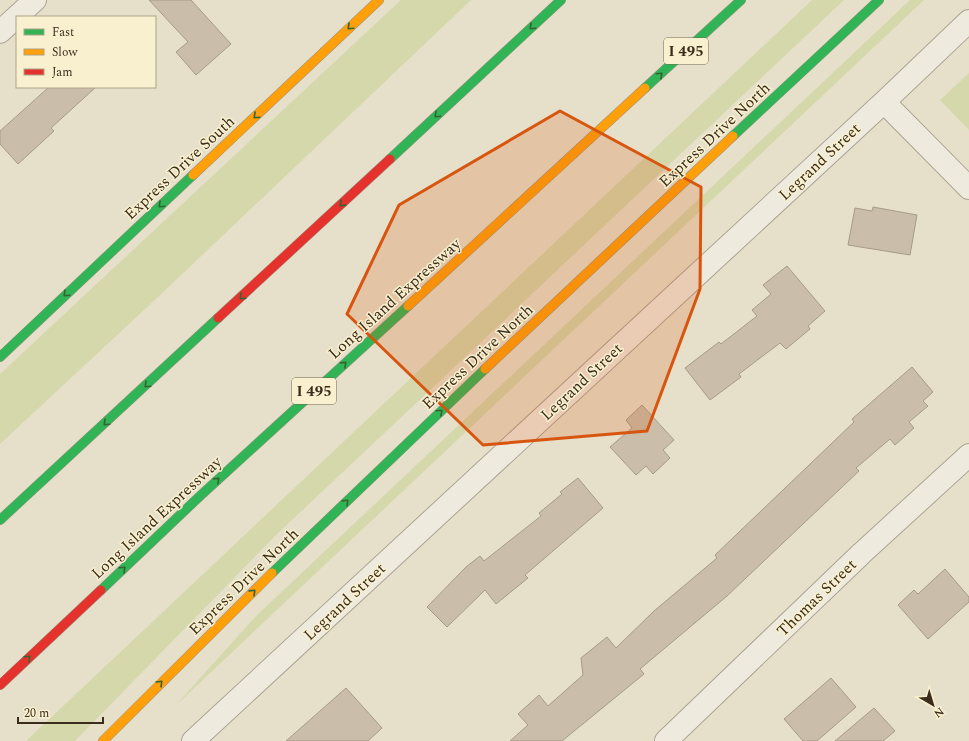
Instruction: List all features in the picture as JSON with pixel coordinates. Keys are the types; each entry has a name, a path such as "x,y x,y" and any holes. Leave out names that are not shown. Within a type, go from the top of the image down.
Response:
{"main road":[{"name":"Express Drive South","path":"0,356 379,0"},
{"path":"0,520 561,0"},
{"name":"Long Island Expressway","path":"0,685 201,494 741,0"},
{"name":"Express Drive North","path":"103,741 266,579 416,434 879,0"}],"street":[{"path":"18,16 35,0"},
{"path":"0,32 16,17"},
{"name":"Legrand Street","path":"193,741 884,102 969,21"},
{"path":"884,102 969,188"},
{"name":"Thomas Street","path":"666,741 862,553 969,455"}],"highlighted area":[{"path":"560,111 701,187 700,289 647,431 483,445 347,314 399,205"}],"green space":[{"path":"401,0 471,0 158,297 0,444 0,374"},
{"path":"812,0 844,0 275,536 75,741 26,741"},
{"path":"910,0 924,0 175,706 256,616"},
{"path":"969,73 969,130 940,100"}],"building":[{"path":"149,0 191,0 231,44 196,75 176,52 188,42"},
{"path":"48,88 95,88 51,128 54,131 18,164 0,144 0,131"},
{"path":"873,207 917,215 910,255 848,245 855,208 872,211"},
{"path":"787,266 825,311 808,326 810,329 786,349 780,343 739,374 741,377 710,400 685,368 719,342 721,344 757,316 752,310 771,294 763,285"},
{"path":"912,367 933,392 923,401 928,406 909,422 914,428 895,445 890,439 856,468 859,471 727,596 640,669 644,674 562,741 510,741 528,725 518,714 539,695 548,706 583,675 581,658 607,637 616,648 654,611 717,558 715,555 854,422 852,419"},
{"path":"642,405 674,440 663,450 670,458 653,474 646,466 636,475 610,447 632,428 626,420"},
{"path":"578,478 603,508 525,575 528,578 496,604 485,590 447,627 427,607 466,567 480,556 484,561 541,516 539,513 562,494 560,492"},
{"path":"945,569 969,597 969,602 928,639 898,605 914,590 918,594"},
{"path":"831,678 856,707 817,741 803,741 784,719"},
{"path":"346,688 382,728 368,741 286,741"},
{"path":"874,708 895,731 883,741 835,741"}],"traffic: fast":[{"path":"390,159 561,0"},
{"path":"645,88 741,0"},
{"path":"733,136 879,0"},
{"path":"0,357 193,175"},
{"path":"101,590 201,495 408,306"},
{"path":"0,520 218,318"},
{"path":"272,573 485,369"}],"traffic: slow":[{"path":"193,175 379,0"},
{"path":"408,306 645,88"},
{"path":"485,369 733,136"},
{"path":"103,741 272,573"}],"traffic: jam":[{"path":"218,318 390,159"},
{"path":"0,685 101,590"}]}
